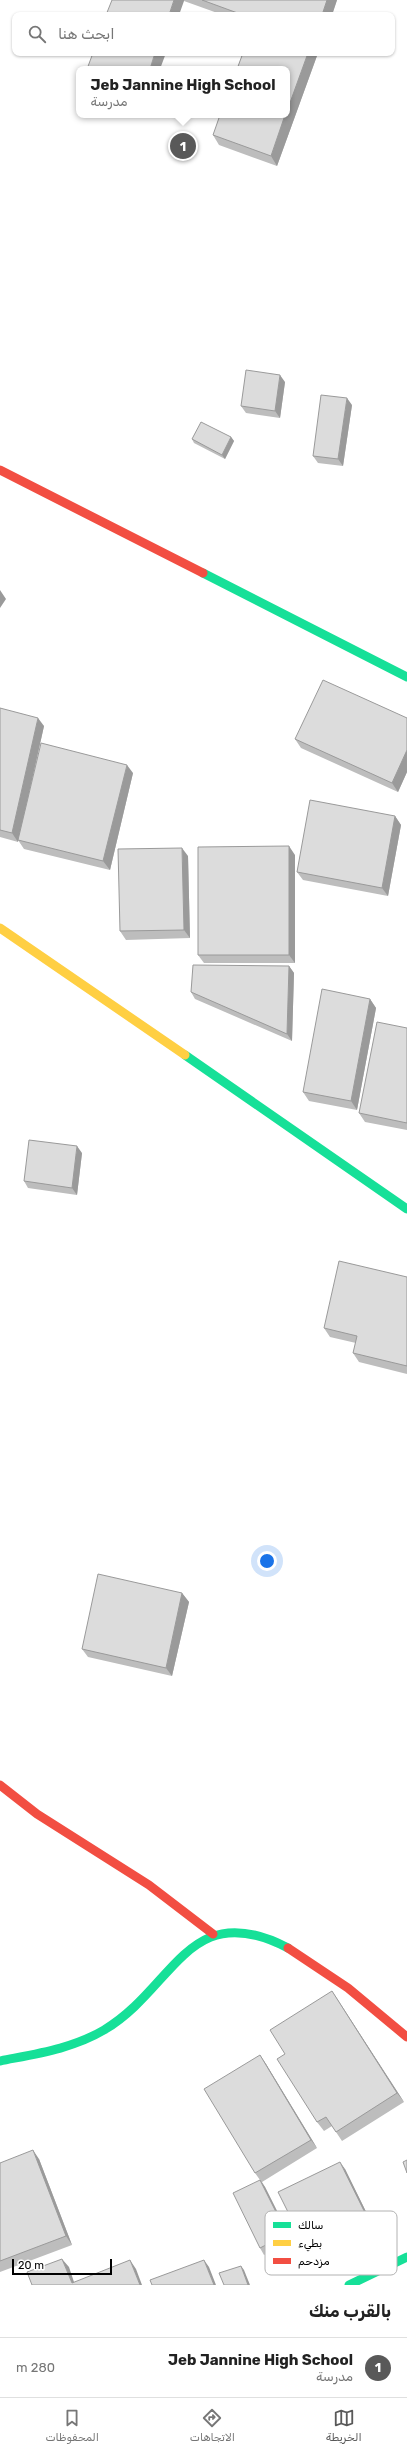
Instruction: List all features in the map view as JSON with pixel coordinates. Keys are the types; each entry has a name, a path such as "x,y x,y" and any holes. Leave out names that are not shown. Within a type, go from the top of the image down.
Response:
{"street":[{"path":"0,470 407,677"},
{"path":"0,928 407,1209"},
{"path":"0,1785 37,1814 150,1885 213,1934"},
{"path":"0,2061 62,2049 104,2030 133,2007 197,1944 213,1934 232,1931 261,1936 299,1953 331,1975 407,2037"},
{"path":"397,2262 407,2257"},
{"path":"349,2285 370,2275"}],"building":[{"path":"112,0 174,0 170,12 107,12"},
{"path":"202,0 327,0 323,12 235,12"},
{"path":"92,56 154,56 151,66 88,66"},
{"path":"242,56 307,56 290,103 290,66 238,66"},
{"path":"219,118 284,118 271,156 213,135"},
{"path":"246,370 280,375 275,411 241,406"},
{"path":"321,395 347,398 338,459 313,456"},
{"path":"201,422 231,437 222,455 192,439"},
{"path":"323,680 407,718 407,750 392,783 295,739"},
{"path":"0,708 38,718 12,833 0,830"},
{"path":"41,743 127,765 103,861 18,840"},
{"path":"310,800 395,816 382,888 297,872"},
{"path":"289,846 289,955 198,955 198,847"},
{"path":"182,848 184,930 120,931 118,849"},
{"path":"193,965 289,966 287,1034 191,992"},
{"path":"322,989 370,999 351,1101 303,1092"},
{"path":"377,1022 407,1028 407,1123 359,1113"},
{"path":"29,1140 77,1146 72,1188 24,1181"},
{"path":"339,1261 407,1277 407,1366 353,1353 357,1336 324,1328"},
{"path":"98,1574 182,1593 166,1668 82,1649"},
{"path":"332,1991 397,2093 336,2132 326,2117 317,2122 277,2059 285,2054 270,2030"},
{"path":"260,2055 311,2140 255,2173 204,2089"},
{"path":"33,2150 66,2236 0,2261 0,2163"},
{"path":"407,2160 407,2173 403,2162"},
{"path":"340,2162 364,2211 288,2211 278,2192"},
{"path":"260,2180 276,2211 265,2211 265,2245 260,2248 233,2193"},
{"path":"62,2259 72,2283 130,2260 140,2285 32,2285 27,2272"},
{"path":"204,2260 214,2285 152,2285 150,2280"},
{"path":"241,2266 248,2285 224,2285 219,2273"}],"traffic: fast":[{"path":"203,573 407,677"},
{"path":"185,1055 407,1209"},
{"path":"0,2061 66,2046 79,2042 104,2030 128,2012 185,1954 205,1940 227,1933 254,1935 288,1948"},
{"path":"397,2262 407,2257"},
{"path":"349,2285 370,2275"}],"traffic: slow":[{"path":"0,928 185,1055"}],"traffic: jam":[{"path":"0,470 203,573"},
{"path":"0,1785 37,1814 149,1885 213,1934"},
{"path":"288,1948 348,1988 407,2037"}],"place":[{"name":"Jeb Jannine High School","path":"183,146"}]}
